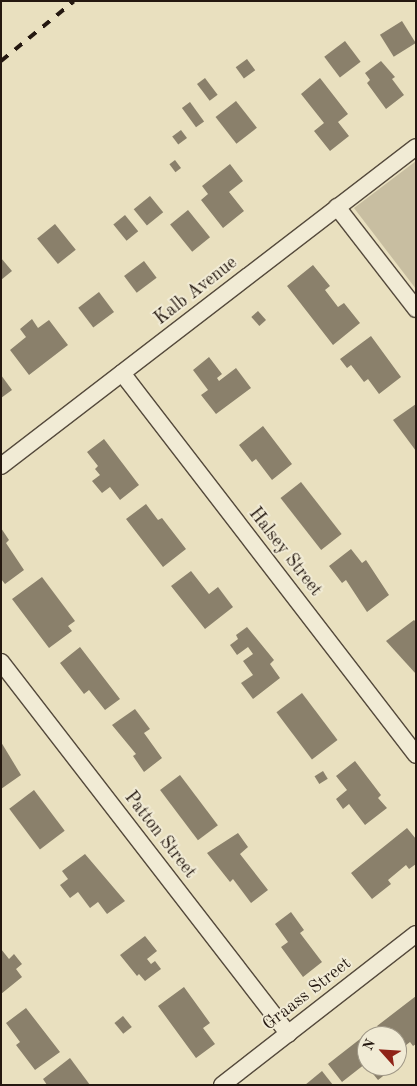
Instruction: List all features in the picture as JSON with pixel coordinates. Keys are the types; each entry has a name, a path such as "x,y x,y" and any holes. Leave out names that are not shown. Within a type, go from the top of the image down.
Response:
{"street":[{"name":"Kalb Avenue","path":"1,466 416,147"},
{"path":"337,208 416,309"},
{"name":"Halsey Street","path":"122,373 416,755"},
{"name":"Patton Street","path":"1,662 288,1034"},
{"name":"Graass Street","path":"222,1085 416,934"}],"shaded area":[{"path":"416,161 416,289 354,208"}],"building":[{"path":"402,21 416,43 394,57 380,35"},
{"path":"345,41 361,62 340,77 324,57"},
{"path":"247,59 255,70 244,79 236,67"},
{"path":"381,61 395,77 392,79 404,95 386,109 367,83 370,80 365,73"},
{"path":"205,78 218,95 210,101 197,84"},
{"path":"320,78 348,114 338,122 349,136 330,151 314,131 324,123 301,94"},
{"path":"236,101 257,128 236,144 216,117"},
{"path":"190,102 204,121 196,127 182,108"},
{"path":"181,130 187,138 178,145 172,137"},
{"path":"175,160 181,168 175,172 169,164"},
{"path":"230,164 243,181 229,192 244,211 223,228 201,200 208,194 202,186"},
{"path":"150,196 163,212 147,226 134,209"},
{"path":"188,210 210,237 192,252 170,224"},
{"path":"125,215 138,231 127,241 113,224"},
{"path":"55,224 76,250 58,264 37,238"},
{"path":"1,258 12,271 1,280"},
{"path":"144,261 157,278 137,293 124,276"},
{"path":"313,265 330,286 325,290 338,307 344,303 360,323 333,345 287,286"},
{"path":"99,292 114,312 93,328 78,308"},
{"path":"258,311 266,320 259,326 251,317"},
{"path":"32,319 38,328 49,320 68,345 29,375 10,350 26,337 20,329"},
{"path":"371,336 401,377 379,394 368,379 364,382 351,365 347,368 340,359"},
{"path":"209,357 222,374 217,378 219,381 236,368 251,388 216,414 201,395 208,390 193,370"},
{"path":"1,375 12,390 1,398"},
{"path":"416,404 416,451 393,420"},
{"path":"263,426 292,464 272,480 256,459 252,462 239,445"},
{"path":"104,439 139,485 120,500 110,487 102,493 92,481 100,475 95,469 98,466 87,452"},
{"path":"301,482 342,534 321,550 281,498"},
{"path":"146,504 158,520 162,518 186,549 163,567 126,519"},
{"path":"1,528 9,540 6,543 24,570 5,584 1,579"},
{"path":"351,549 362,563 366,560 389,595 367,612 346,580 342,583 329,566"},
{"path":"191,571 209,594 218,587 233,607 205,629 171,586"},
{"path":"42,577 75,621 68,626 72,631 49,648 12,599"},
{"path":"414,620 416,622 416,674 386,641"},
{"path":"247,627 274,660 270,664 280,678 253,699 241,683 253,675 243,661 253,654 248,647 237,655 230,645 238,639 236,635"},
{"path":"80,647 120,699 105,710 89,690 84,694 60,663"},
{"path":"302,693 338,740 312,759 276,712"},
{"path":"135,709 150,729 144,733 162,758 144,772 133,756 136,754 112,725"},
{"path":"1,742 21,775 1,789"},
{"path":"355,761 381,795 378,798 387,808 365,825 349,804 343,809 336,799 347,790 336,776"},
{"path":"323,771 328,779 319,784 315,776"},
{"path":"180,775 218,825 198,840 160,790"},
{"path":"34,790 65,831 40,849 9,809"},
{"path":"407,828 416,839 416,864 409,869 406,865 388,880 391,884 372,899 351,873"},
{"path":"238,833 248,847 240,854 268,890 251,903 233,879 230,882 207,853"},
{"path":"85,854 125,901 107,914 98,902 90,908 78,892 70,898 60,885 68,879 62,871"},
{"path":"291,912 304,930 300,933 322,962 303,977 281,947 288,942 275,924"},
{"path":"145,936 157,951 147,959 151,964 155,961 161,969 145,981 139,974 137,976 120,955"},
{"path":"1,949 9,959 14,954 22,964 16,969 22,977 1,994"},
{"path":"184,987 210,1023 203,1028 215,1044 196,1058 158,1006"},
{"path":"416,996 416,1044 413,1046 410,1042 407,1044 407,1026 377,1026"},
{"path":"26,1008 60,1052 35,1070 16,1045 20,1042 6,1023"},
{"path":"123,1016 132,1027 123,1034 114,1023"},
{"path":"357,1041 357,1070 342,1082 328,1064"},
{"path":"70,1058 90,1085 47,1085 43,1079"},
{"path":"322,1071 333,1085 305,1085"},
{"path":"375,1076 383,1076 378,1080"}],"railway":[{"path":"1,61 74,1"}]}
